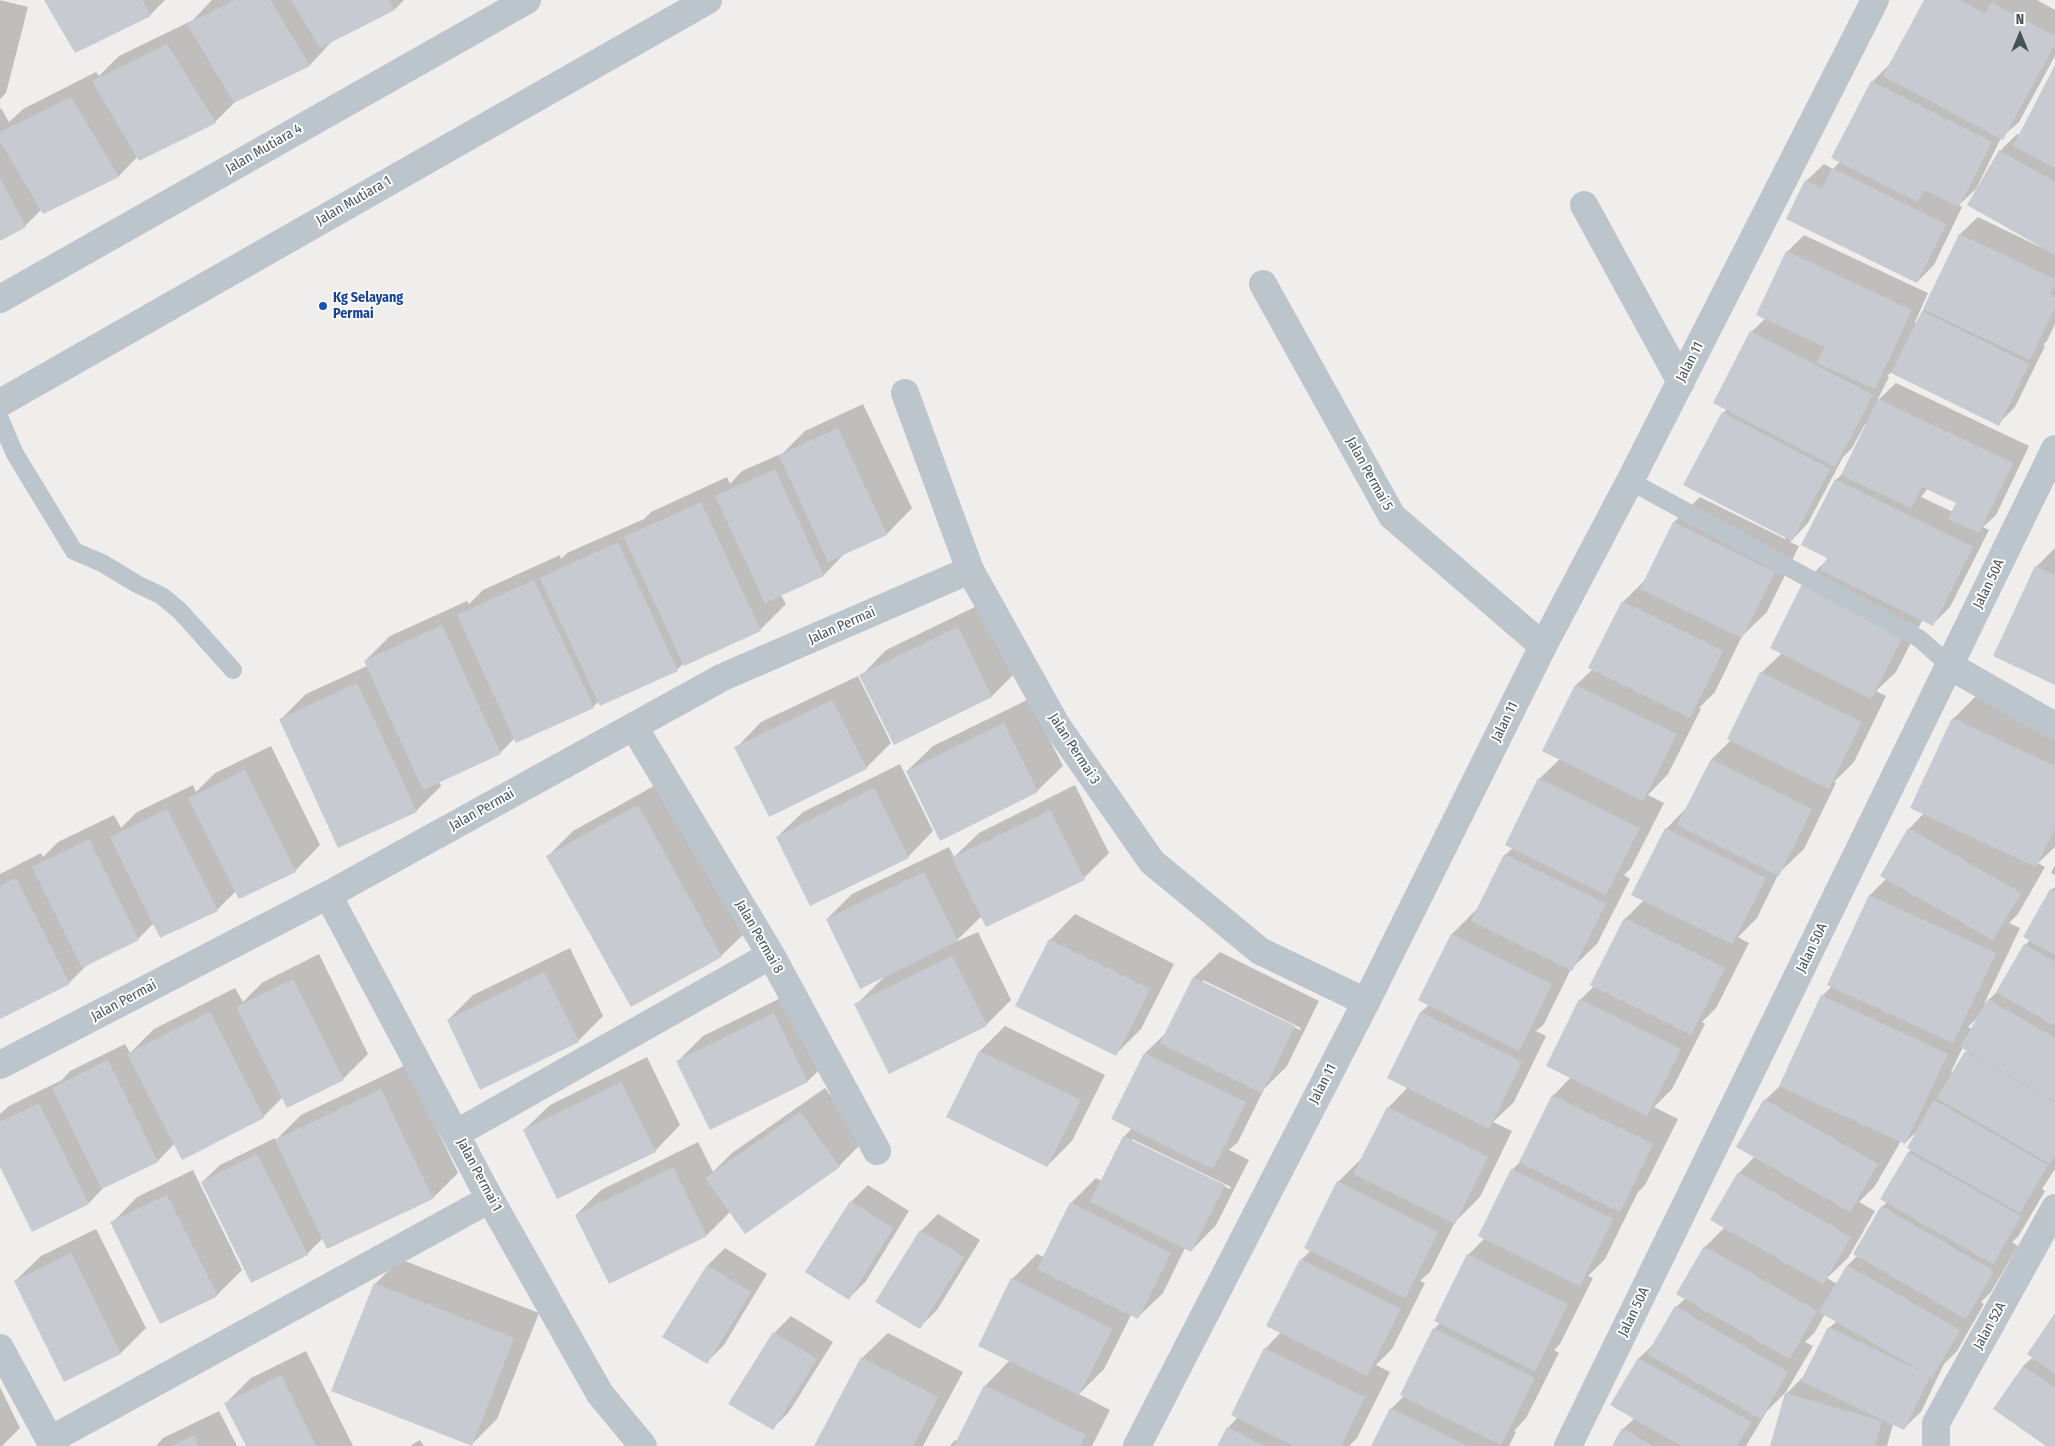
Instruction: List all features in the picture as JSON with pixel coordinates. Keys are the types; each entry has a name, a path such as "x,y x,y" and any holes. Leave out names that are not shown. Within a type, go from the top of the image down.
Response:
{"street":[{"name":"Jalan Mutiara 4","path":"0,299 527,0"},
{"name":"Jalan Mutiara 1","path":"0,403 708,0"},
{"name":"Jalan 11","path":"1137,1446 1366,1002 1543,646 1681,382 1875,0"},
{"path":"1584,204 1681,382"},
{"name":"Jalan Permai 5","path":"1263,284 1392,516 1543,646"},
{"name":"Jalan Permai 3","path":"905,393 970,570 1057,726 1152,862 1260,951 1366,1002"},
{"name":"Jalan 50A","path":"1568,1446 2055,449"},
{"name":"Jalan Permai","path":"0,1066 328,895 723,677 970,570"},
{"path":"1950,666 2055,726"},
{"name":"Jalan Permai 8","path":"634,727 771,956 877,1151"},
{"name":"Jalan Permai 1","path":"328,895 490,1198 600,1394 643,1446"},
{"path":"456,1133 771,956"},
{"path":"0,1348 51,1443 490,1198"},
{"name":"Jalan 52A","path":"1936,1446 1936,1423 2055,1208"}],"lane":[{"path":"0,419 15,454 74,551 102,563 137,584 162,596 180,611 234,670"},
{"path":"1630,481 1920,639 1950,666"}],"building":[{"path":"44,0 142,0 151,16 75,53"},
{"path":"235,0 270,0 310,66 234,103 187,24"},
{"path":"291,0 389,0 395,10 320,48"},
{"path":"1924,0 1960,0 1985,14 1991,2 2055,36 2055,44 2003,140 1883,76"},
{"path":"167,44 216,123 139,161 92,81"},
{"path":"2055,65 2055,168 2013,146"},
{"path":"1871,81 1992,142 1959,207 1924,190 1918,202 1831,158"},
{"path":"71,97 119,177 43,214 0,141 0,132"},
{"path":"1999,150 2055,182 2055,255 1967,205"},
{"path":"1832,168 1946,224 1917,283 1786,219 1805,180 1822,189"},
{"path":"0,178 26,227 0,241"},
{"path":"1959,234 2055,279 2055,284 2050,294 2055,297 2055,307 2030,360 1923,309"},
{"path":"1786,251 1912,310 1875,389 1817,363 1825,347 1756,315"},
{"path":"1922,311 2029,364 1999,426 1891,373"},
{"path":"1750,331 1873,395 1835,467 1713,403"},
{"path":"1878,399 2013,463 1979,533 1948,519 1956,503 1922,487 1911,508 1841,475"},
{"path":"1722,412 1830,469 1792,541 1683,485"},
{"path":"838,428 887,535 828,562 779,455"},
{"path":"775,469 824,576 765,603 715,496"},
{"path":"1835,479 1973,547 1933,626 1820,570 1827,558 1801,545"},
{"path":"701,502 761,631 684,666 624,537"},
{"path":"1673,522 1775,572 1742,638 1640,589"},
{"path":"618,542 678,671 600,706 540,578"},
{"path":"2035,566 2055,575 2055,685 1993,656"},
{"path":"534,580 594,708 516,743 457,615"},
{"path":"1803,582 1905,632 1871,699 1770,648"},
{"path":"1622,601 1723,651 1690,718 1588,668"},
{"path":"442,625 501,754 423,790 364,661"},
{"path":"958,627 992,697 894,745 859,675"},
{"path":"1760,672 1862,722 1829,789 1727,739"},
{"path":"357,683 417,812 338,848 279,719"},
{"path":"1575,685 1677,734 1643,801 1542,751"},
{"path":"832,700 867,769 769,817 734,747"},
{"path":"1952,718 2055,766 2055,828 2036,867 1910,808"},
{"path":"1004,723 1038,792 940,841 906,771"},
{"path":"1711,759 1812,809 1779,876 1677,825"},
{"path":"245,770 296,872 239,899 188,798"},
{"path":"1538,778 1640,828 1606,895 1505,845"},
{"path":"874,788 909,858 810,906 776,837"},
{"path":"638,805 722,957 631,1007 546,856"},
{"path":"167,809 218,911 160,938 110,837"},
{"path":"1050,810 1085,880 986,927 952,858"},
{"path":"1665,828 1766,878 1732,944 1631,895"},
{"path":"1908,828 2021,893 1993,940 1880,876"},
{"path":"89,839 139,940 82,968 32,867"},
{"path":"1504,854 1606,904 1572,971 1471,921"},
{"path":"924,872 958,941 860,989 826,919"},
{"path":"16,878 70,984 0,1019 0,886"},
{"path":"2050,889 2055,892 2055,955 2023,937"},
{"path":"1869,895 1996,953 1953,1043 1827,985"},
{"path":"1624,918 1725,968 1691,1035 1590,985"},
{"path":"1451,934 1552,984 1519,1051 1418,1000"},
{"path":"1049,939 1150,989 1116,1056 1015,1006"},
{"path":"2024,944 2055,962 2055,1026 1996,992"},
{"path":"952,956 987,1026 889,1074 854,1004"},
{"path":"544,972 579,1042 480,1090 447,1020"},
{"path":"1193,977 1295,1026 1262,1093 1160,1043"},
{"path":"293,979 344,1080 287,1108 236,1007"},
{"path":"1821,995 1948,1054 1905,1144 1779,1086"},
{"path":"1579,999 1681,1049 1647,1116 1546,1066"},
{"path":"1988,999 2055,1038 2055,1102 1960,1047"},
{"path":"210,1012 264,1118 182,1160 127,1054"},
{"path":"1420,1012 1522,1062 1489,1129 1387,1078"},
{"path":"774,1013 808,1082 710,1130 676,1061"},
{"path":"979,1051 1081,1100 1047,1167 946,1117"},
{"path":"1965,1051 2055,1103 2055,1155 2050,1164 1937,1098"},
{"path":"1144,1053 1246,1102 1213,1169 1111,1119"},
{"path":"108,1060 158,1162 102,1189 52,1088"},
{"path":"621,1082 656,1152 557,1199 523,1130"},
{"path":"381,1089 433,1199 327,1249 275,1140"},
{"path":"1552,1095 1653,1144 1620,1212 1519,1162"},
{"path":"1764,1099 1878,1164 1850,1212 1736,1147"},
{"path":"1934,1100 2048,1165 2020,1213 1907,1148"},
{"path":"39,1103 89,1204 32,1232 0,1167 0,1122"},
{"path":"1387,1107 1488,1157 1455,1224 1353,1174"},
{"path":"800,1112 840,1167 745,1234 705,1178"},
{"path":"1123,1136 1225,1185 1191,1252 1090,1202"},
{"path":"1908,1152 2021,1216 1993,1264 1880,1199"},
{"path":"257,1154 308,1255 251,1283 201,1182"},
{"path":"673,1167 707,1236 609,1284 575,1215"},
{"path":"1511,1169 1613,1219 1580,1286 1478,1236"},
{"path":"1738,1172 1851,1237 1823,1284 1710,1220"},
{"path":"1337,1181 1438,1232 1405,1298 1304,1248"},
{"path":"167,1195 218,1296 160,1324 110,1222"},
{"path":"850,1201 893,1228 849,1300 805,1272"},
{"path":"1070,1202 1171,1253 1138,1319 1037,1269"},
{"path":"1881,1206 1994,1271 1966,1319 1853,1254"},
{"path":"920,1230 964,1257 920,1329 875,1302"},
{"path":"1704,1246 1817,1311 1790,1359 1676,1294"},
{"path":"71,1253 121,1354 64,1382 14,1281"},
{"path":"1467,1254 1568,1304 1535,1371 1434,1321"},
{"path":"1300,1259 1401,1309 1367,1376 1266,1326"},
{"path":"707,1265 751,1292 707,1364 662,1337"},
{"path":"1847,1265 1960,1330 1932,1378 1930,1376 1904,1430 1801,1381 1828,1327 1925,1373 1819,1312"},
{"path":"1011,1278 1112,1329 1079,1395 978,1346"},
{"path":"374,1283 514,1338 472,1446 331,1391"},
{"path":"1675,1306 1788,1372 1761,1419 1647,1354"},
{"path":"2055,1313 2055,1374 2027,1354"},
{"path":"1433,1328 1535,1378 1501,1445 1400,1395"},
{"path":"773,1332 817,1359 773,1430 728,1404"},
{"path":"1264,1348 1365,1397 1341,1446 1294,1446 1231,1415"},
{"path":"861,1357 938,1397 913,1446 814,1446"},
{"path":"1638,1358 1751,1422 1737,1446 1681,1446 1610,1405"},
{"path":"2023,1366 2055,1388 2055,1446 2046,1446 1993,1409"},
{"path":"281,1375 316,1446 246,1446 224,1403"},
{"path":"984,1385 1086,1435 1080,1446 954,1446"},
{"path":"1785,1393 1882,1421 1875,1446 1770,1446"},
{"path":"1390,1408 1468,1446 1371,1446"},
{"path":"1227,1427 1265,1446 1217,1446"},
{"path":"1622,1428 1653,1446 1612,1446"},
{"path":"194,1435 199,1446 172,1446"}],"place":[{"name":"Kg Selayang Permai","path":"323,306"}]}
